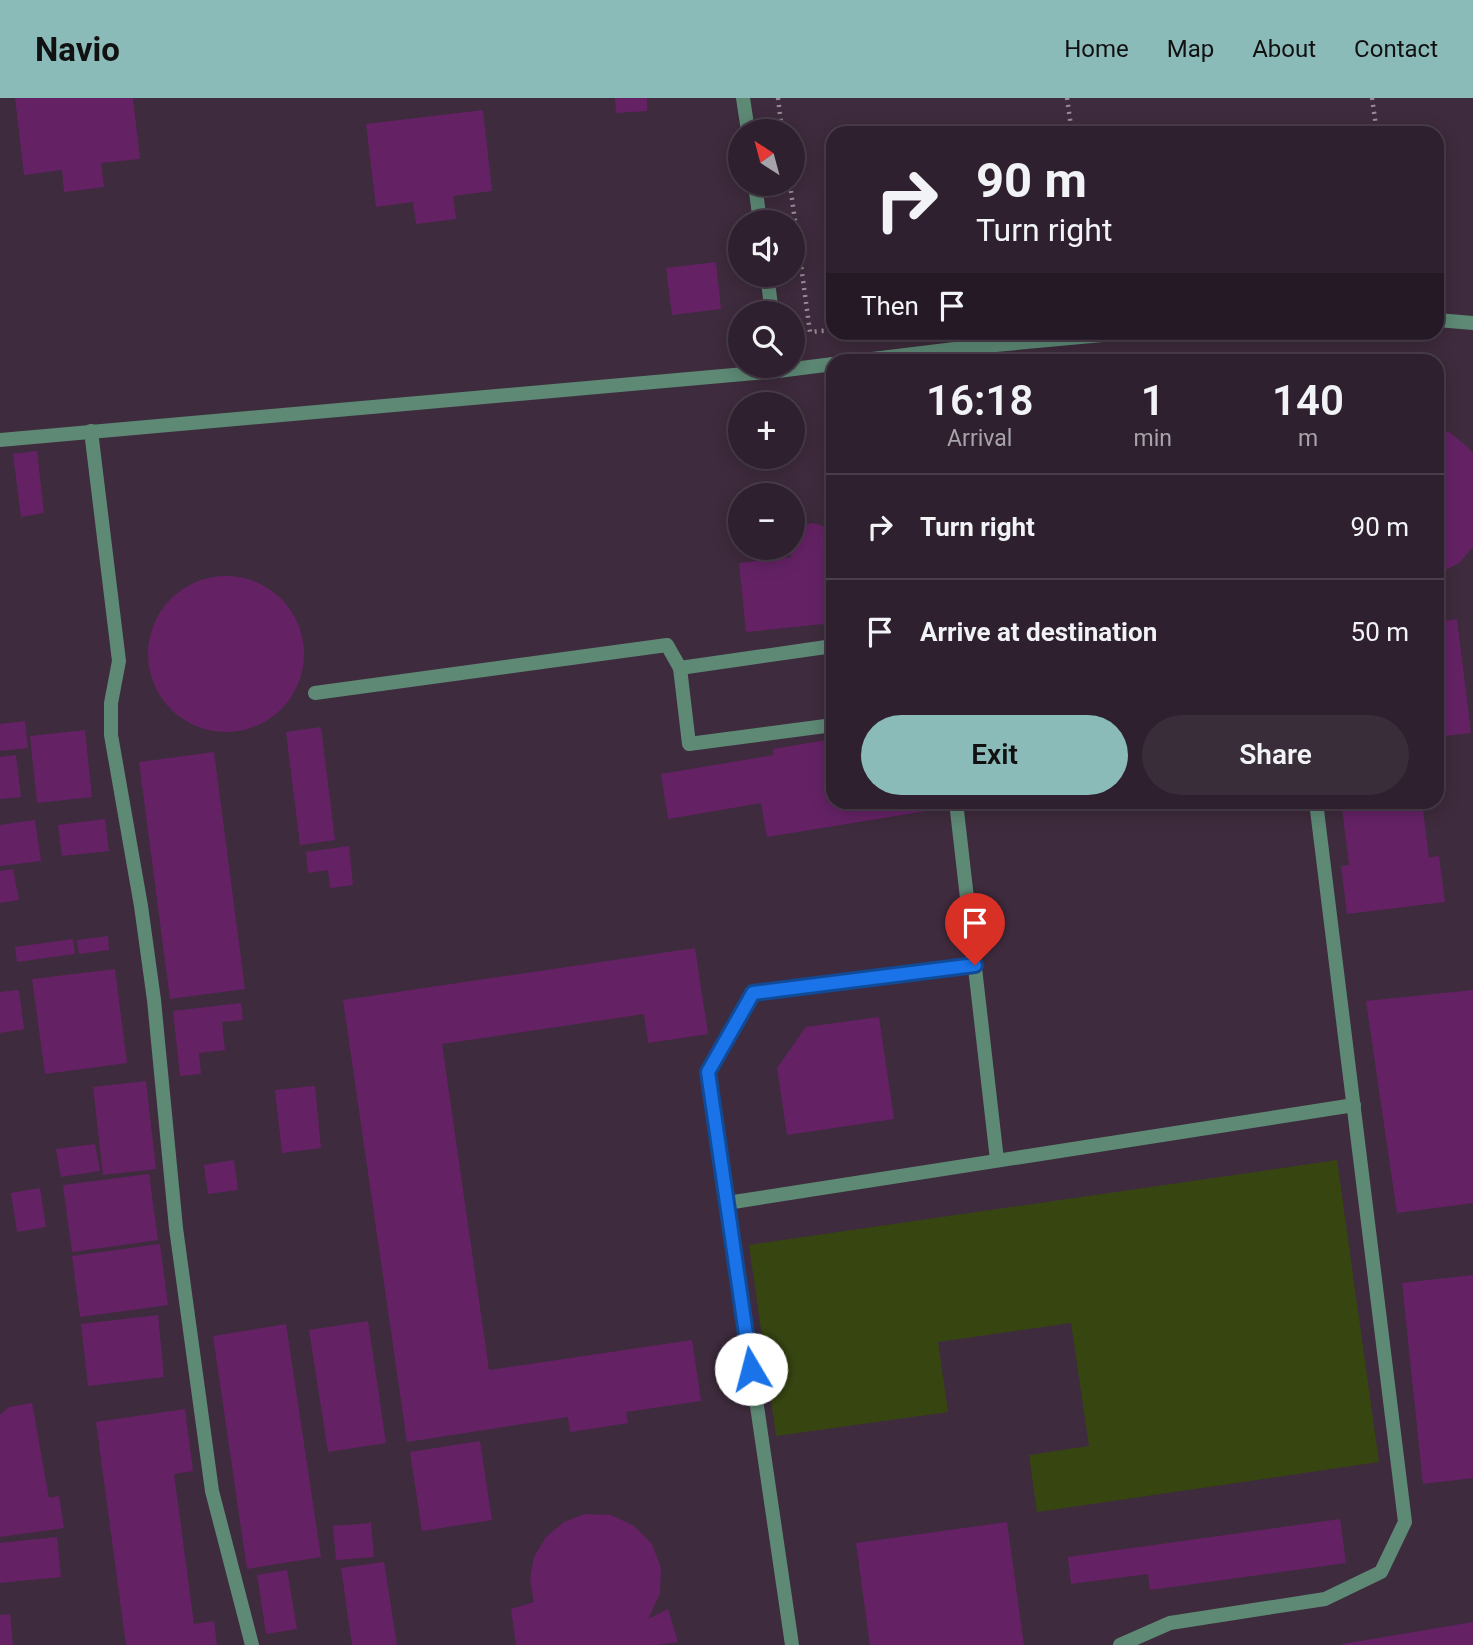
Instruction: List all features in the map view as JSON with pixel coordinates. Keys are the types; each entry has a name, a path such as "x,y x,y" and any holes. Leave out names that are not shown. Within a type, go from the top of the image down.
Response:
{"lane":[{"path":"743,98 746,119"},
{"path":"1444,321 1473,323"},
{"path":"914,354 1049,340"},
{"path":"805,367 826,366"},
{"path":"0,440 728,373"},
{"path":"91,430 119,662 111,704 111,735 141,906 154,1000 176,1228 212,1491 252,1645"},
{"path":"315,693 667,645 680,668 689,744 826,726"},
{"path":"680,668 826,647"},
{"path":"957,809 997,1160"},
{"path":"1120,1645 1170,1623 1325,1599 1381,1572 1405,1522 1317,809"},
{"path":"792,1645 708,1072 753,993 975,965"},
{"path":"727,1203 1354,1105"}],"path":[{"path":"778,98 781,119"},
{"path":"1067,98 1071,126"},
{"path":"1372,98 1376,126"},
{"path":"792,196 810,332 826,331"}],"green space":[{"path":"1337,1160 1379,1462 1037,1512 1029,1455 1089,1446 1071,1323 938,1342 948,1412 776,1436 749,1245"}],"building":[{"path":"15,98 133,98 140,159 101,163 104,187 64,192 62,170 24,175"},
{"path":"615,98 647,98 647,111 616,113"},
{"path":"483,110 492,191 453,196 456,219 416,224 413,202 376,207 366,124"},
{"path":"716,262 721,309 672,315 666,268"},
{"path":"1444,430 1469,448 1473,454 1473,547 1459,563 1444,570"},
{"path":"37,451 44,513 21,517 13,454"},
{"path":"812,523 826,528 826,624 746,632 739,563 805,560 805,525"},
{"path":"226,576 256,582 281,599 298,624 304,654 298,684 281,709 256,726 226,732 196,726 171,709 154,684 148,654 154,624 171,599 196,582"},
{"path":"1457,619 1471,733 1444,736 1444,621"},
{"path":"25,721 28,748 0,751 0,724"},
{"path":"321,727 335,840 300,845 286,732"},
{"path":"85,730 92,797 37,803 30,736"},
{"path":"826,740 826,809 932,810 767,837 761,803 668,819 661,774 774,755 773,749"},
{"path":"214,752 245,989 170,999 139,762"},
{"path":"16,755 21,797 0,799 0,757"},
{"path":"1342,809 1423,809 1429,858 1439,856 1445,902 1347,914 1341,866 1349,865"},
{"path":"105,819 109,851 62,856 58,825"},
{"path":"35,820 41,861 0,866 0,825"},
{"path":"349,846 353,885 330,888 328,870 308,873 306,852"},
{"path":"13,869 19,900 0,903 0,871"},
{"path":"108,936 109,950 79,954 77,940"},
{"path":"73,939 75,954 17,962 15,947"},
{"path":"695,948 708,1034 648,1043 644,1014 442,1044 489,1370 692,1340 701,1401 626,1412 628,1423 570,1432 568,1417 407,1442 343,1000"},
{"path":"115,969 127,1063 45,1074 32,979"},
{"path":"19,990 24,1029 0,1033 0,992"},
{"path":"1473,990 1473,1203 1397,1213 1366,1001"},
{"path":"241,1003 243,1020 222,1022 225,1050 199,1053 201,1074 180,1076 173,1011"},
{"path":"879,1017 894,1119 787,1135 777,1068 806,1027"},
{"path":"146,1081 156,1169 103,1175 93,1087"},
{"path":"315,1086 321,1148 282,1153 275,1090"},
{"path":"95,1144 100,1171 61,1177 56,1149"},
{"path":"234,1160 238,1190 208,1194 204,1165"},
{"path":"149,1174 158,1240 72,1252 63,1185"},
{"path":"40,1188 46,1227 17,1232 11,1193"},
{"path":"160,1244 168,1305 80,1317 72,1256"},
{"path":"1473,1275 1473,1478 1423,1484 1402,1283"},
{"path":"158,1315 164,1377 88,1386 81,1324"},
{"path":"368,1321 386,1443 328,1452 309,1330"},
{"path":"286,1324 321,1557 247,1569 213,1336"},
{"path":"32,1403 49,1498 59,1496 64,1528 0,1537 0,1415 9,1407"},
{"path":"185,1409 193,1471 174,1474 194,1624 214,1621 217,1645 126,1645 96,1422"},
{"path":"480,1441 492,1520 422,1531 410,1452"},
{"path":"585,1514 611,1515 634,1526 652,1544 661,1568 660,1594 648,1619 668,1609 678,1642 659,1645 516,1645 511,1609 534,1602 530,1579 534,1557 546,1537 564,1522"},
{"path":"1340,1519 1346,1563 1150,1590 1148,1574 1071,1584 1068,1557"},
{"path":"1007,1522 1024,1645 870,1645 856,1543"},
{"path":"371,1523 374,1557 336,1560 333,1526"},
{"path":"57,1537 61,1577 0,1583 0,1543"},
{"path":"384,1562 397,1645 352,1645 341,1568"},
{"path":"287,1570 297,1629 266,1634 257,1575"},
{"path":"10,1614 13,1645 0,1645 0,1615"},
{"path":"1473,1622 1473,1645 1342,1645 1342,1644"}],"route":[{"path":"751,1369 708,1072 753,993 975,965"}]}
